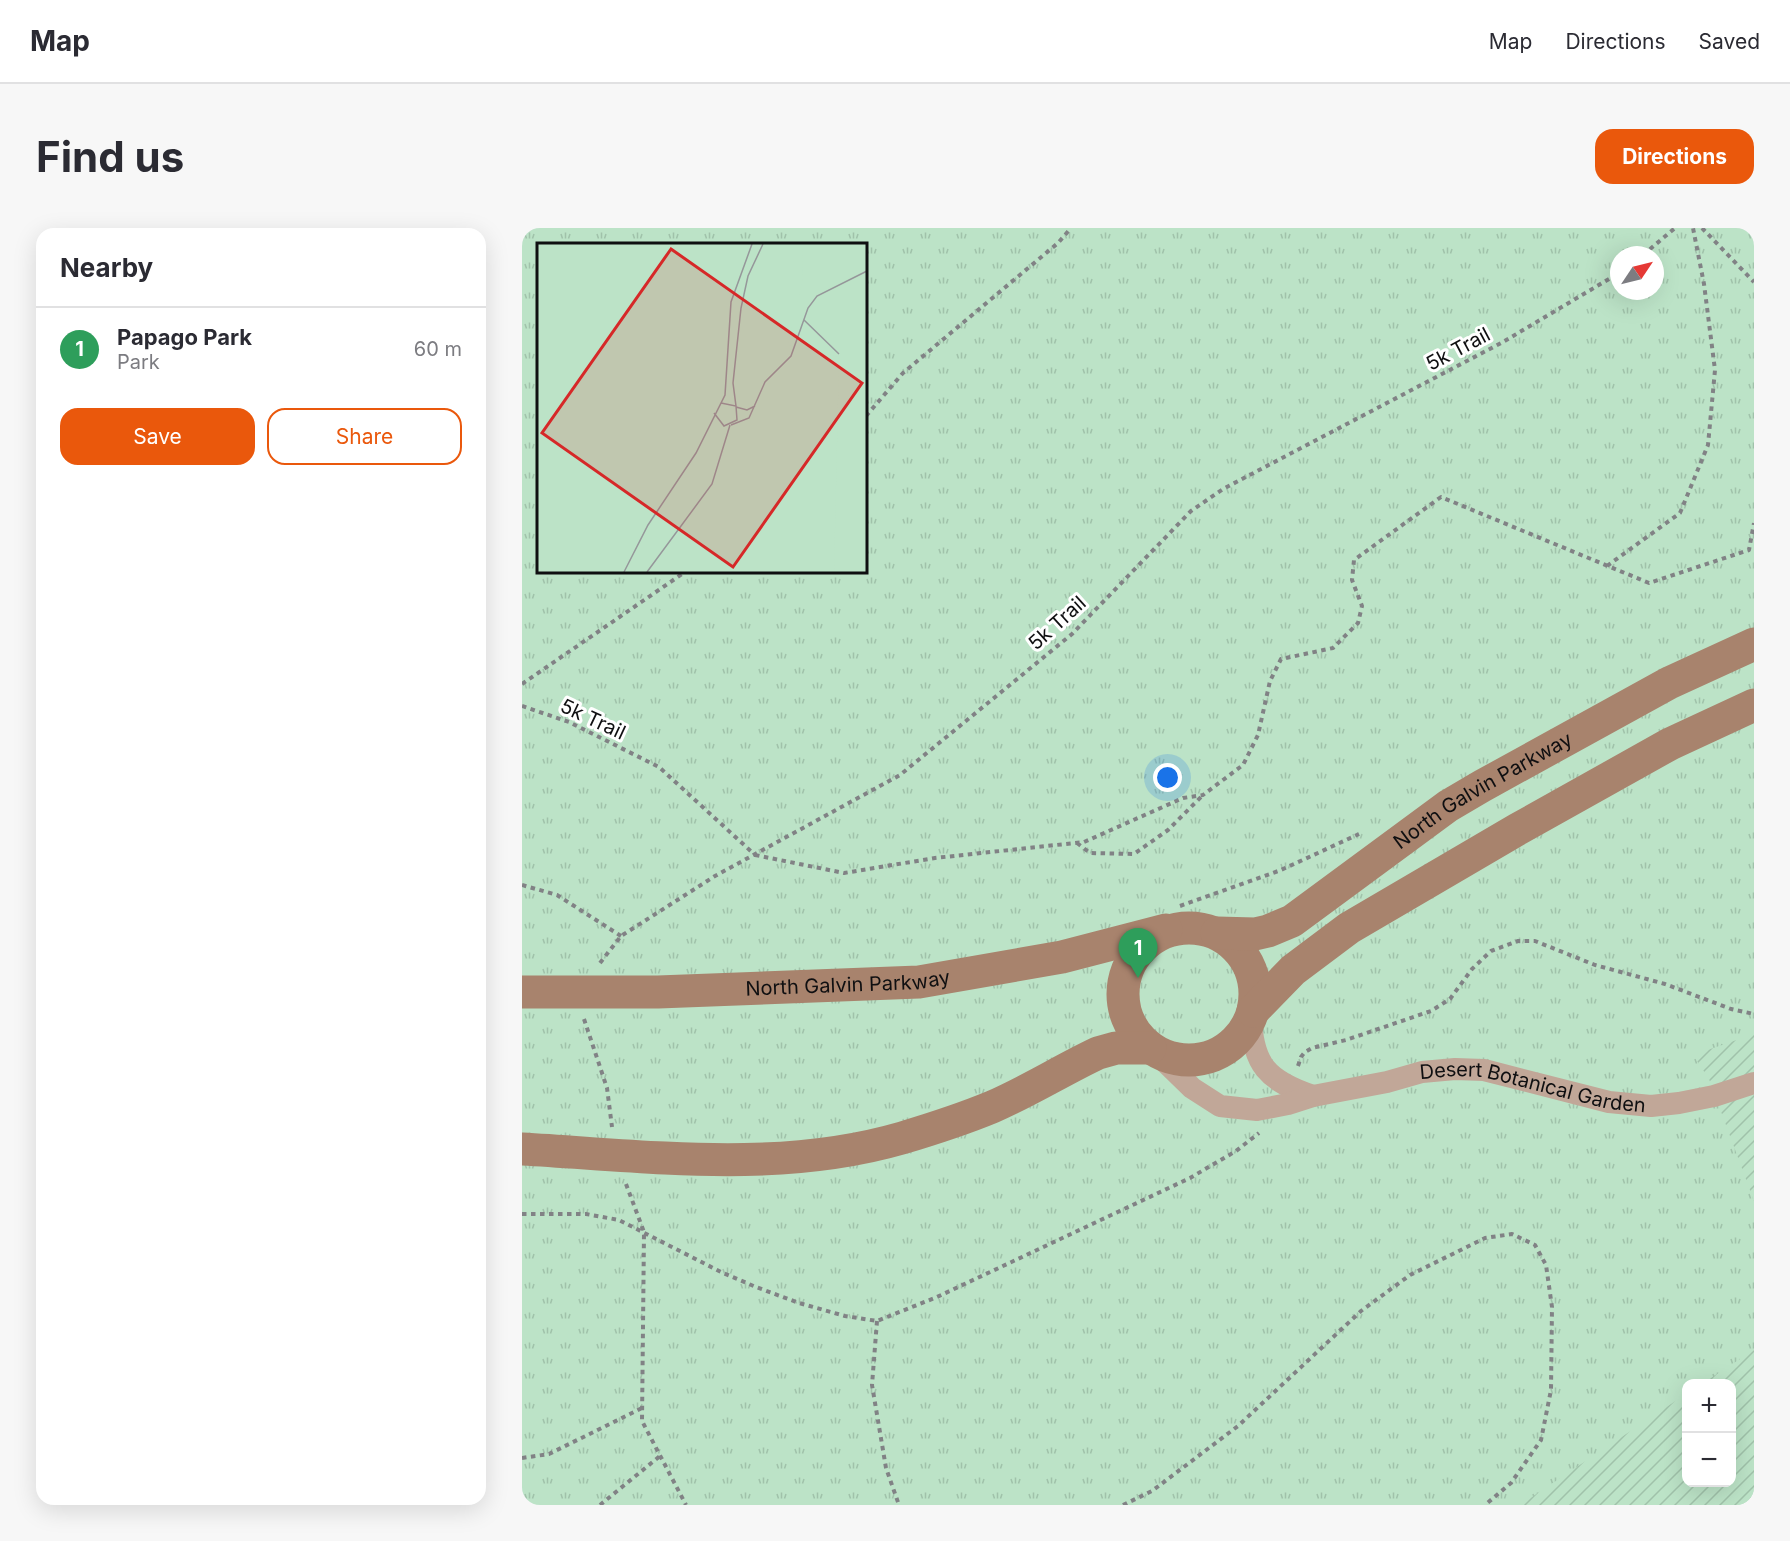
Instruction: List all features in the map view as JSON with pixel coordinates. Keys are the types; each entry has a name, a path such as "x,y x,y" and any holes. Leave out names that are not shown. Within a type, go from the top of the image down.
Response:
{"main road":[{"name":"North Galvin Parkway","path":"1217,933 1255,934 1292,921 1448,806 1659,688 1754,644"},
{"path":"1252,1014 1255,997 1253,978 1246,960 1234,945 1217,933 1201,928 1184,927 1170,919 1133,956 1124,976 1122,997 1127,1019 1138,1037 1152,1049 1172,1059 1192,1061 1211,1057 1229,1047 1242,1033 1252,1014 1293,970 1349,928 1509,834 1670,744 1754,705"},
{"name":"North Galvin Parkway","path":"522,992 658,992 919,982 1062,957 1170,919"},
{"path":"522,1149 674,1160 760,1159 827,1154 901,1139 953,1122 993,1107 1098,1053 1116,1048 1152,1049"}],"street":[{"path":"1252,1014 1252,1038 1258,1058 1270,1074 1292,1089 1313,1096"},
{"name":"Desert Botanical Garden","path":"1152,1049 1192,1088 1220,1106 1257,1110 1313,1096 1387,1082 1422,1072 1455,1069 1484,1070 1609,1102 1651,1106 1714,1096 1754,1083"}],"path":[{"path":"867,415 903,373 1058,243 1071,228"},
{"path":"1654,246 1675,228"},
{"path":"1607,566 1680,513 1708,445 1714,370 1704,284 1693,228"},
{"path":"1702,228 1754,282"},
{"name":"5k Trail","path":"522,706 569,722 659,767 754,855 900,775 1072,634 1191,511 1223,489 1503,342 1610,278"},
{"path":"1076,843 1090,853 1134,854 1168,830 1203,795 1243,765 1258,735 1270,681 1281,659 1333,648 1358,623 1362,606 1352,580 1354,560 1441,497 1649,583 1749,550 1754,523"},
{"path":"522,684 684,573"},
{"path":"754,855 844,873 935,858 1084,842 1183,798 1203,795"},
{"path":"1170,919 1362,832"},
{"path":"522,885 557,895 621,936"},
{"path":"1298,1066 1301,1057 1312,1048 1346,1040 1431,1011 1450,999 1472,969 1491,951 1518,941 1535,941 1595,965 1665,984 1731,1009 1754,1014"},
{"path":"522,1214 586,1214 619,1220 723,1273 799,1302 845,1316 877,1321 938,1298 1190,1178 1236,1151 1261,1132"},
{"path":"644,1232 642,1421 686,1505"},
{"path":"1123,1505 1152,1491 1238,1426 1361,1311 1410,1275 1485,1238 1512,1234 1534,1245 1546,1265 1552,1307 1551,1390 1541,1440 1511,1483 1485,1505"},
{"path":"877,1321 872,1384 886,1468 899,1505"},
{"path":"522,1458 549,1454 643,1408"},
{"path":"600,1505 661,1456"}],"green space":[{"path":"522,228 1754,228 1754,1505 522,1505"},
{"path":"1754,1034 1754,1201 1709,1079 1693,1055"},
{"path":"1754,1350 1754,1505 1520,1505 1682,1397 1682,1487 1736,1487 1736,1379 1709,1379"}],"place":[{"name":"Papago Park","path":"1138,978"}]}
